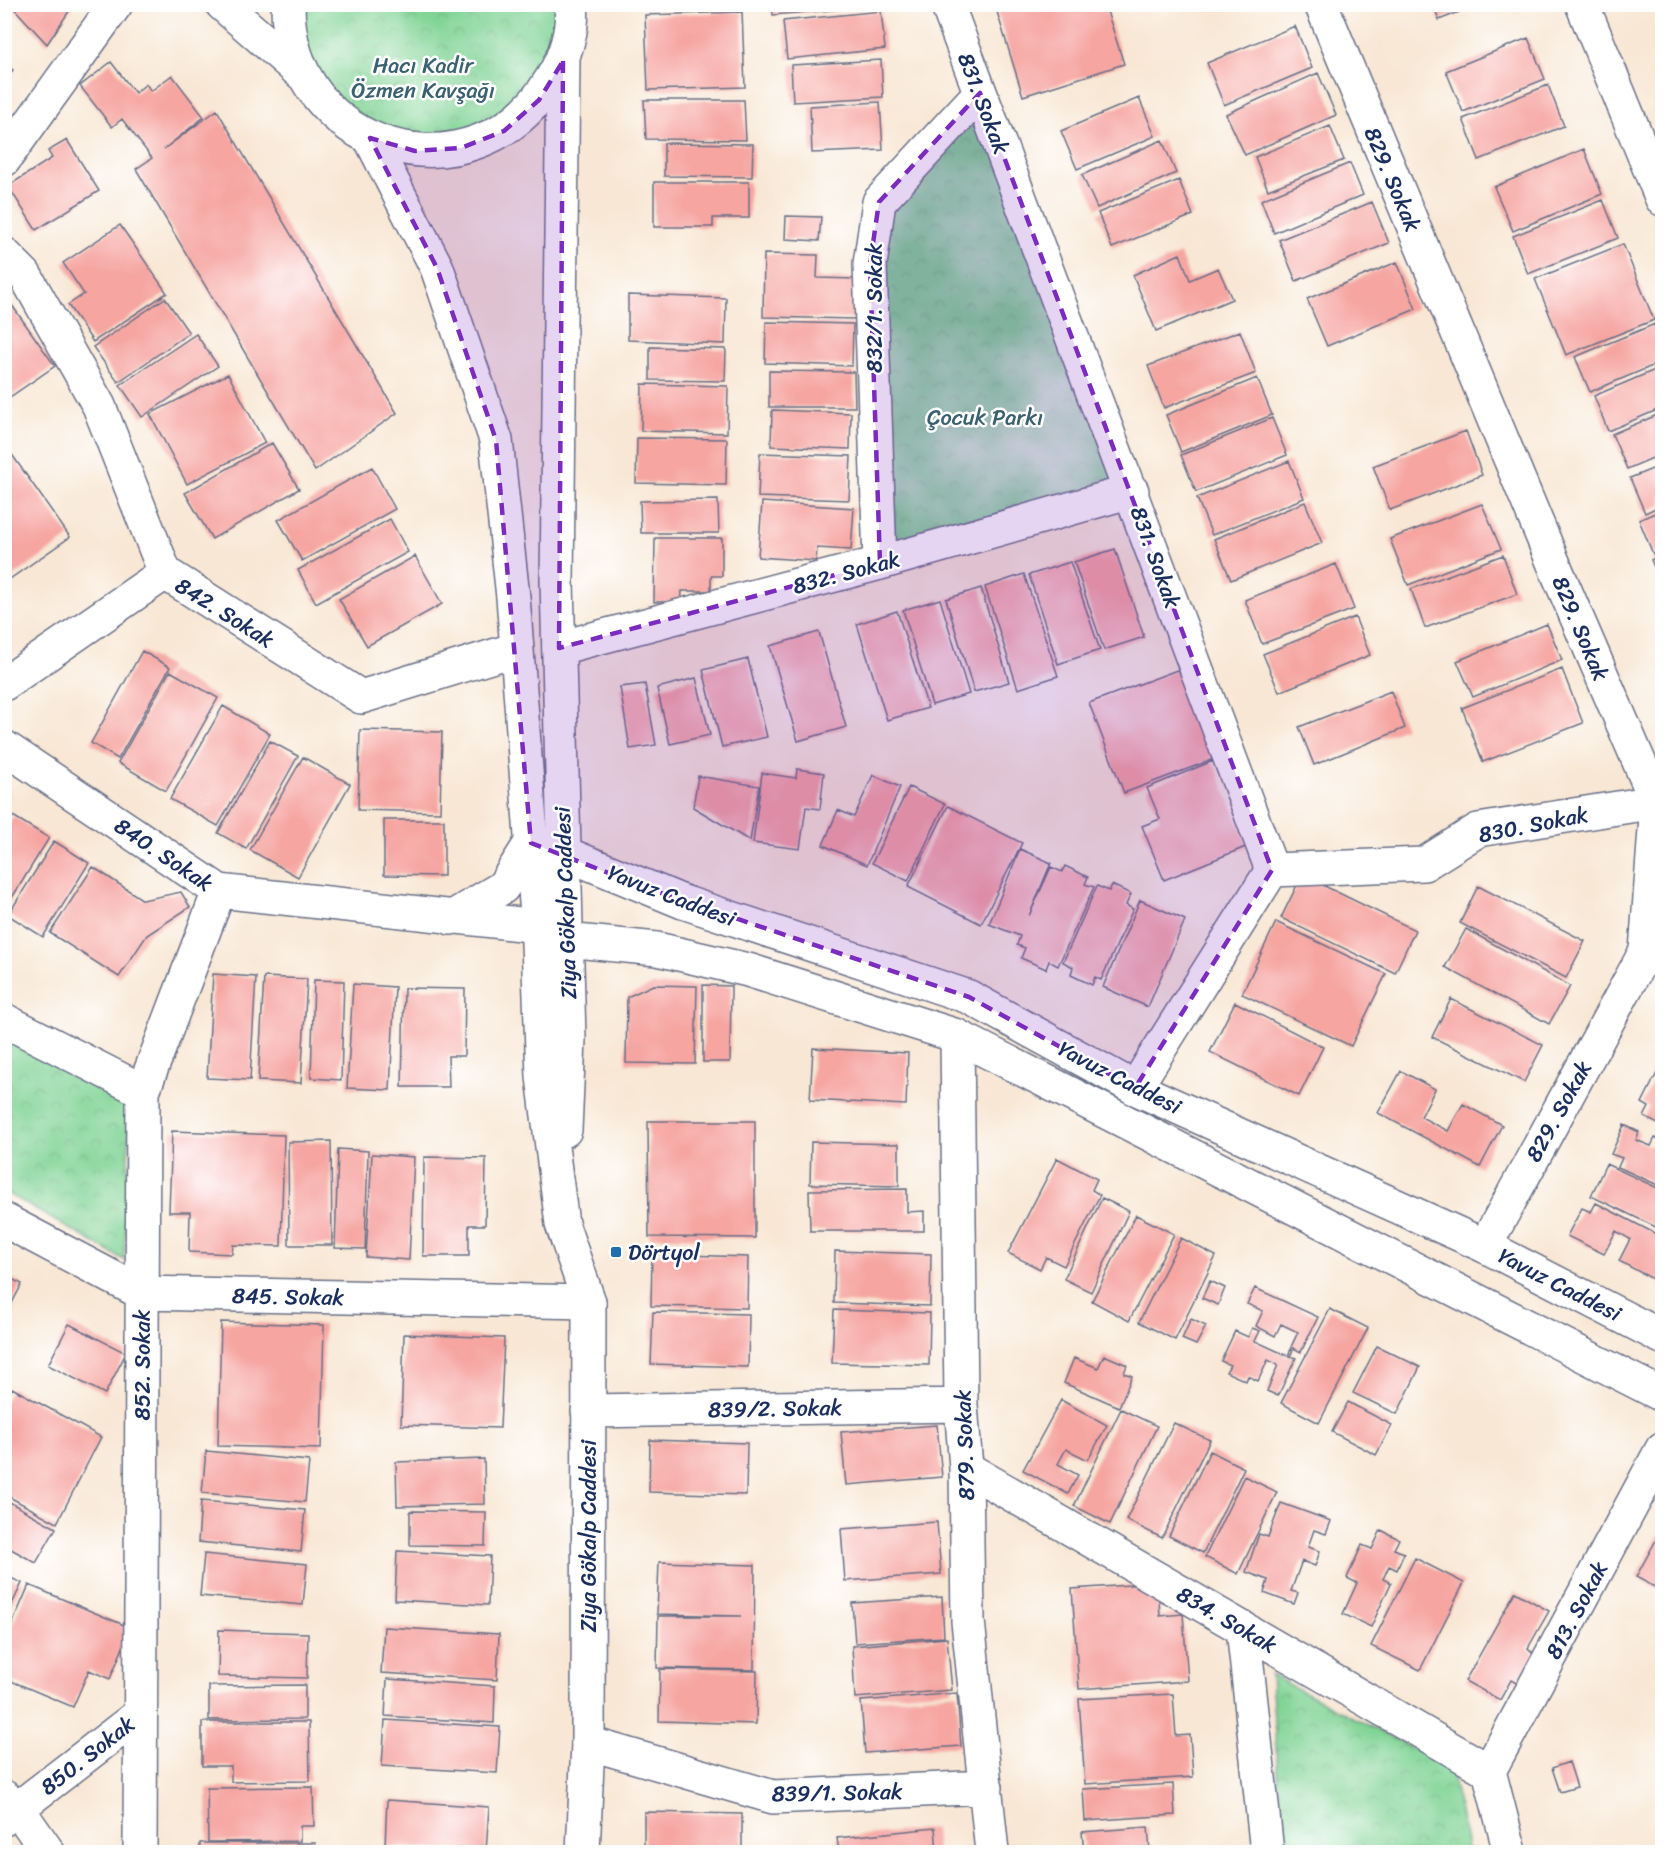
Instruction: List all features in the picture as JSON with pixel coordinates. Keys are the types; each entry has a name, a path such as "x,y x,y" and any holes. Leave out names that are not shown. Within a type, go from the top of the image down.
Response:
{"street":[{"path":"4,160 116,4"},
{"path":"222,4 303,75 331,113 370,138 415,151 461,148 504,131 539,100 563,61 572,15 571,4"},
{"path":"288,4 288,29 303,75"},
{"name":"831. Sokak","path":"947,4 1132,491 1272,870"},
{"name":"829. Sokak","path":"1321,4 1558,574 1660,802 1646,951 1485,1246"},
{"path":"1582,4 1662,198"},
{"name":"Ziya Gökalp Caddesi","path":"562,1224 569,1039 557,582 563,61"},
{"name":"832/1. Sokak","path":"880,563 870,264 879,202 980,93"},
{"name":"Ziya Gökalp Caddesi","path":"370,138 437,268 496,440 513,597 537,926 543,1077 562,1224 589,1302 588,1743 584,1852"},
{"name":"842. Sokak","path":"4,254 25,275 99,406 165,573 361,698 516,649"},
{"name":"832. Sokak","path":"559,648 880,563 1132,491"},
{"path":"4,684 165,573"},
{"name":"840. Sokak","path":"4,747 219,891 537,926"},
{"name":"830. Sokak","path":"1272,870 1424,864 1478,830 1660,802"},
{"path":"451,918 503,887 531,843"},
{"name":"Yavuz Caddesi","path":"531,843 564,853 683,902 969,997 1135,1088 1485,1246 1662,1337"},
{"path":"1135,1088 1272,870"},
{"name":"852. Sokak","path":"140,1852 143,1091 219,891"},
{"path":"537,926 566,940"},
{"name":"Yavuz Caddesi","path":"566,940 657,949 748,970 957,1036 1662,1395"},
{"path":"4,1020 143,1091"},
{"name":"879. Sokak","path":"957,1036 961,1405 966,1468 968,1622 993,1852"},
{"name":"845. Sokak","path":"4,1220 142,1293 589,1302"},
{"name":"839/2. Sokak","path":"588,1411 961,1405"},
{"name":"813. Sokak","path":"1489,1771 1662,1449"},
{"name":"834. Sokak","path":"966,1468 1489,1771"},
{"path":"1243,1628 1267,1852"},
{"name":"850. Sokak","path":"9,1808 140,1714"},
{"name":"839/1. Sokak","path":"588,1743 773,1797 986,1787"},
{"path":"1489,1771 1509,1852"},
{"path":"9,1808 48,1852"}],"highlighted area":[{"path":"563,61 559,648 880,563 870,264 879,202 980,93 1272,870 1135,1088 969,997 655,891 531,843 496,440 437,268 370,138 415,151 461,148 504,131 539,100"}],"green space":[{"name":"Hacı Kadir Özmen Kavşağı","path":"571,4 563,61 461,148 331,113 288,5"},
{"name":"Çocuk Parkı","path":"980,93 1132,491 880,563 879,202"},
{"path":"5,1036 130,1106 124,1260 5,1192"},
{"path":"1271,1675 1451,1768 1468,1852 1283,1852"}],"building":[{"path":"10,4 74,4 47,44"},
{"path":"772,4 878,4 878,6 773,15"},
{"path":"1433,4 1477,4 1477,5 1439,20"},
{"path":"1019,5 1105,5 1124,64 1023,96 997,12"},
{"path":"881,11 885,49 787,59 783,21"},
{"path":"742,12 745,87 648,90 645,15"},
{"path":"1295,26 1312,68 1224,105 1207,63"},
{"path":"1528,38 1545,79 1463,112 1446,71"},
{"path":"881,60 883,97 793,102 791,65"},
{"path":"111,62 135,93 146,84 151,91 172,75 204,117 164,149 217,110 397,413 315,471 136,169 152,158 122,119 112,127 80,86"},
{"path":"4,64 13,70 4,83"},
{"path":"1318,73 1336,115 1245,155 1226,114"},
{"path":"1548,85 1564,126 1479,160 1463,119"},
{"path":"1139,98 1155,136 1077,169 1061,131"},
{"path":"644,100 744,100 746,140 646,139"},
{"path":"880,102 883,150 812,153 810,106"},
{"path":"1330,126 1344,160 1268,190 1255,157"},
{"path":"67,140 99,191 36,230 8,186 52,158 48,151"},
{"path":"1162,140 1176,173 1097,208 1082,175"},
{"path":"664,143 753,144 752,177 664,176"},
{"path":"1584,149 1602,194 1513,231 1494,187"},
{"path":"1350,163 1363,195 1274,233 1261,200"},
{"path":"1179,180 1193,215 1112,248 1098,213"},
{"path":"654,182 749,182 749,218 713,218 713,227 654,227"},
{"path":"1603,200 1618,238 1528,274 1513,236"},
{"path":"1372,202 1389,243 1296,281 1279,240"},
{"path":"786,216 821,217 819,241 785,239"},
{"path":"120,225 167,293 93,342 68,305 84,294 63,263"},
{"path":"1623,244 1654,320 1566,355 1535,279"},
{"path":"764,254 818,255 817,278 857,279 856,319 763,317"},
{"path":"1180,254 1190,280 1218,268 1232,299 1156,331 1133,275"},
{"path":"1397,262 1416,309 1327,346 1307,299"},
{"path":"4,294 55,366 4,401"},
{"path":"628,295 726,298 725,344 628,340"},
{"path":"165,298 189,333 118,382 93,347"},
{"path":"766,322 853,324 852,366 765,363"},
{"path":"1655,324 1662,342 1662,362 1590,392 1575,357"},
{"path":"1240,331 1256,373 1164,408 1148,366"},
{"path":"196,334 218,366 142,417 120,385"},
{"path":"650,347 726,349 725,381 650,380"},
{"path":"1662,367 1662,408 1608,431 1594,396"},
{"path":"769,371 854,372 855,407 769,407"},
{"path":"228,374 265,443 187,484 150,414"},
{"path":"1257,378 1272,415 1181,452 1166,415"},
{"path":"642,384 728,386 727,433 641,431"},
{"path":"772,410 851,413 850,449 771,446"},
{"path":"1662,413 1662,454 1627,469 1612,434"},
{"path":"1272,418 1287,455 1196,492 1181,455"},
{"path":"1466,431 1482,475 1390,510 1373,466"},
{"path":"637,438 727,439 726,485 636,483"},
{"path":"272,443 299,489 212,539 185,493"},
{"path":"8,449 70,537 4,583 4,452"},
{"path":"760,453 851,456 849,500 758,497"},
{"path":"1289,461 1304,498 1212,535 1197,498"},
{"path":"1662,465 1662,505 1645,513 1630,478"},
{"path":"372,467 395,509 302,561 278,520"},
{"path":"718,500 719,533 641,533 640,501"},
{"path":"762,502 854,508 851,550 817,548 816,561 758,557"},
{"path":"1305,502 1322,543 1231,580 1214,539"},
{"path":"1482,504 1501,549 1408,585 1390,539"},
{"path":"1662,510 1662,550 1653,554 1639,520"},
{"path":"390,519 408,552 316,603 298,570"},
{"path":"655,538 722,538 722,576 711,576 711,591 682,591 681,602 654,602"},
{"path":"1115,549 1144,637 1104,650 1074,562"},
{"path":"1503,555 1517,594 1425,628 1411,589"},
{"path":"1662,555 1662,585 1651,560"},
{"path":"415,556 442,604 367,646 339,599"},
{"path":"1070,562 1100,650 1058,664 1029,575"},
{"path":"1336,564 1354,609 1262,644 1245,600"},
{"path":"1024,574 1058,676 1018,689 985,587"},
{"path":"981,588 1009,682 974,692 946,599"},
{"path":"940,599 969,694 932,705 903,610"},
{"path":"897,611 928,708 887,720 857,624"},
{"path":"1355,617 1370,655 1279,692 1263,654"},
{"path":"1547,624 1562,660 1473,697 1457,661"},
{"path":"819,632 846,727 798,741 770,646"},
{"path":"142,651 170,667 118,759 91,743"},
{"path":"748,659 767,737 722,747 703,670"},
{"path":"1185,667 1219,757 1124,793 1089,703"},
{"path":"1562,669 1583,723 1483,762 1462,708"},
{"path":"170,671 218,698 166,791 118,763"},
{"path":"696,678 710,735 670,744 657,688"},
{"path":"645,684 656,745 630,749 620,687"},
{"path":"1391,691 1405,728 1314,765 1299,727"},
{"path":"223,706 270,734 218,826 170,799"},
{"path":"360,730 442,732 440,812 358,810"},
{"path":"270,741 298,756 246,849 218,833"},
{"path":"303,757 350,784 298,877 250,850"},
{"path":"1213,761 1248,846 1164,880 1142,826 1160,819 1147,788"},
{"path":"797,769 824,773 820,809 806,807 800,849 753,843 762,773 796,778"},
{"path":"873,775 900,787 867,865 823,845 838,810 854,817"},
{"path":"698,776 759,786 750,841 693,807"},
{"path":"909,787 945,804 908,881 872,863"},
{"path":"948,806 1022,843 981,924 908,887"},
{"path":"13,816 49,838 5,909 5,830"},
{"path":"384,820 444,820 444,876 384,875"},
{"path":"54,841 89,863 43,937 8,915"},
{"path":"1020,849 1051,863 1029,916 1051,867 1062,872 1065,866 1088,877 1085,884 1094,887 1058,966 1049,961 1046,969 1021,958 1025,948 1017,945 1020,936 989,924"},
{"path":"93,867 143,900 181,892 190,907 147,935 119,977 50,933"},
{"path":"1302,875 1415,930 1395,973 1281,918"},
{"path":"1112,885 1131,894 1126,905 1133,909 1101,980 1095,977 1092,985 1071,975 1073,967 1063,962 1097,886 1109,891"},
{"path":"1478,886 1585,941 1566,978 1460,923"},
{"path":"1140,900 1185,920 1148,1007 1103,987"},
{"path":"1276,922 1386,974 1351,1046 1242,994"},
{"path":"1466,929 1570,986 1549,1024 1445,967"},
{"path":"213,974 256,977 250,1080 207,1078"},
{"path":"264,977 307,979 301,1083 258,1081"},
{"path":"314,980 344,981 341,1080 311,1078"},
{"path":"353,984 395,987 390,1090 347,1088"},
{"path":"653,985 697,986 695,1064 626,1063 627,997"},
{"path":"703,985 731,986 730,1062 703,1062"},
{"path":"404,988 465,989 464,1056 448,1056 449,1087 402,1087"},
{"path":"1451,999 1543,1045 1524,1082 1432,1037"},
{"path":"1235,1002 1323,1047 1299,1096 1210,1052"},
{"path":"813,1048 908,1053 906,1105 810,1100"},
{"path":"1401,1071 1435,1089 1421,1117 1448,1131 1463,1104 1502,1125 1480,1167 1378,1113"},
{"path":"1657,1073 1662,1076 1662,1126 1644,1117 1649,1107 1642,1103"},
{"path":"648,1121 755,1121 755,1238 649,1237"},
{"path":"1624,1125 1639,1132 1636,1140 1651,1146 1655,1138 1662,1142 1662,1187 1618,1167 1622,1158 1611,1154"},
{"path":"172,1131 284,1135 281,1246 233,1245 232,1254 189,1252 190,1212 169,1212"},
{"path":"331,1141 332,1245 289,1245 288,1142"},
{"path":"811,1142 899,1144 899,1186 810,1184"},
{"path":"338,1149 368,1151 365,1249 335,1248"},
{"path":"372,1154 414,1157 409,1260 366,1257"},
{"path":"424,1157 486,1158 485,1225 469,1225 469,1256 423,1256"},
{"path":"1057,1158 1097,1179 1092,1190 1100,1195 1064,1266 1046,1257 1040,1269 1008,1253"},
{"path":"1606,1164 1662,1190 1662,1230 1591,1196"},
{"path":"907,1189 907,1212 924,1211 924,1231 810,1231 809,1190"},
{"path":"1102,1198 1129,1211 1091,1292 1064,1279"},
{"path":"1596,1203 1662,1237 1662,1284 1619,1261 1630,1239 1616,1231 1604,1254 1567,1236 1582,1208 1591,1212"},
{"path":"1136,1215 1174,1234 1129,1321 1092,1301"},
{"path":"1181,1238 1216,1256 1175,1340 1139,1322"},
{"path":"835,1251 931,1254 930,1306 834,1303"},
{"path":"652,1254 748,1257 747,1308 651,1306"},
{"path":"4,1275 22,1284 4,1318"},
{"path":"1210,1281 1225,1288 1218,1305 1202,1298"},
{"path":"1255,1288 1318,1317 1301,1352 1291,1347 1298,1332 1281,1324 1275,1336 1256,1326 1263,1311 1247,1304"},
{"path":"1330,1309 1368,1328 1319,1423 1281,1403"},
{"path":"834,1310 930,1313 929,1365 832,1363"},
{"path":"653,1312 749,1314 748,1367 651,1364"},
{"path":"1191,1319 1206,1326 1196,1345 1182,1339"},
{"path":"221,1322 324,1325 321,1449 218,1446"},
{"path":"69,1324 126,1353 105,1394 48,1365"},
{"path":"1252,1328 1260,1331 1255,1341 1288,1356 1291,1349 1293,1350 1290,1356 1296,1358 1278,1396 1267,1391 1278,1365 1268,1360 1258,1381 1248,1376 1246,1381 1226,1372 1230,1365 1221,1361 1235,1331 1248,1337"},
{"path":"404,1334 504,1338 500,1428 401,1425"},
{"path":"1377,1346 1420,1367 1397,1414 1353,1393"},
{"path":"1104,1355 1127,1365 1124,1373 1132,1376 1119,1407 1064,1383 1074,1358 1098,1368"},
{"path":"12,1388 101,1437 57,1523 4,1494 4,1403"},
{"path":"1061,1400 1107,1425 1088,1460 1066,1449 1058,1464 1078,1475 1068,1494 1023,1470"},
{"path":"1348,1402 1392,1425 1376,1455 1332,1432"},
{"path":"1121,1409 1157,1426 1110,1524 1074,1506"},
{"path":"1174,1423 1210,1440 1162,1538 1126,1520"},
{"path":"937,1425 942,1477 846,1485 841,1432"},
{"path":"650,1440 747,1443 746,1495 649,1492"},
{"path":"206,1451 309,1461 305,1502 202,1493"},
{"path":"1210,1451 1244,1468 1203,1553 1169,1536"},
{"path":"484,1459 485,1504 397,1506 396,1462"},
{"path":"1244,1476 1277,1492 1238,1574 1205,1557"},
{"path":"4,1499 56,1528 36,1563 4,1545"},
{"path":"201,1501 305,1510 301,1552 198,1542"},
{"path":"1281,1503 1331,1521 1326,1534 1314,1530 1308,1547 1320,1551 1315,1566 1302,1561 1291,1591 1298,1593 1294,1604 1264,1593 1268,1580 1246,1572 1259,1534 1268,1537"},
{"path":"410,1511 486,1512 485,1546 410,1545"},
{"path":"937,1522 941,1574 845,1581 841,1529"},
{"path":"1662,1529 1662,1591 1636,1577"},
{"path":"1381,1530 1399,1539 1394,1549 1404,1553 1397,1570 1389,1566 1383,1579 1391,1583 1371,1627 1343,1614 1357,1583 1347,1578 1362,1545 1372,1549"},
{"path":"397,1551 490,1556 488,1605 395,1600"},
{"path":"204,1554 307,1564 303,1605 200,1596"},
{"path":"1415,1558 1464,1583 1420,1670 1371,1646"},
{"path":"659,1562 755,1565 754,1670 657,1668 658,1616 741,1616 657,1614"},
{"path":"4,1575 22,1583 4,1621"},
{"path":"1158,1583 1160,1616 1183,1614 1188,1681 1079,1689 1072,1589"},
{"path":"29,1585 131,1628 110,1679 89,1670 73,1707 4,1678 4,1643"},
{"path":"1515,1592 1549,1611 1528,1648 1536,1656 1520,1685 1511,1680 1500,1700 1465,1681"},
{"path":"942,1597 944,1637 855,1643 852,1603"},
{"path":"384,1627 499,1634 497,1680 381,1673"},
{"path":"219,1630 308,1633 307,1678 218,1676"},
{"path":"947,1638 952,1690 855,1698 852,1646"},
{"path":"660,1669 757,1671 756,1724 659,1721"},
{"path":"387,1679 495,1686 494,1723 385,1716"},
{"path":"305,1685 305,1719 209,1720 209,1686"},
{"path":"957,1693 961,1746 865,1753 861,1701"},
{"path":"1173,1694 1176,1736 1190,1735 1193,1777 1085,1784 1079,1699"},
{"path":"385,1720 500,1727 497,1773 382,1766"},
{"path":"202,1722 309,1722 310,1781 231,1782 231,1766 202,1766"},
{"path":"1569,1762 1577,1787 1560,1792 1552,1768"},
{"path":"1173,1784 1175,1815 1085,1821 1083,1789"},
{"path":"313,1787 314,1826 300,1826 300,1841 208,1842 207,1788"},
{"path":"387,1800 489,1807 486,1852 385,1846"},
{"path":"644,1812 742,1814 742,1852 644,1852"},
{"path":"1148,1827 1150,1852 1084,1852 1082,1832"},
{"path":"935,1828 937,1852 839,1852 837,1838"},
{"path":"200,1843 315,1843 315,1852 200,1852"}],"place":[{"name":"Dörtyol","path":"616,1252"}]}
